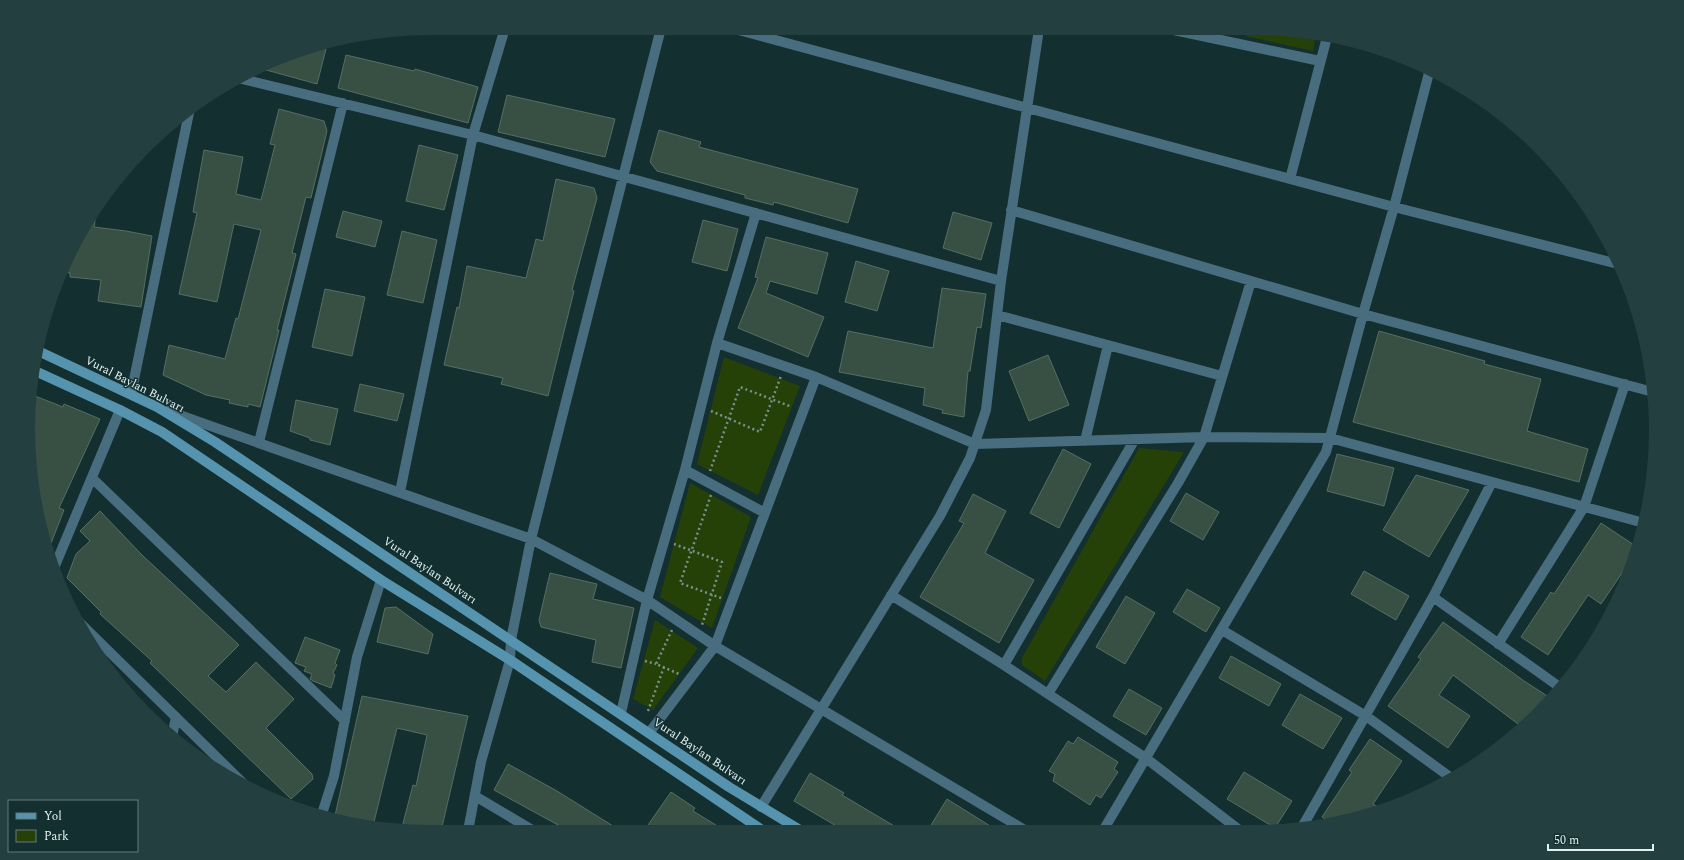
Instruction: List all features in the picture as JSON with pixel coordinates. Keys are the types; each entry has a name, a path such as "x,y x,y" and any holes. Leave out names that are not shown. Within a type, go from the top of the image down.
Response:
{"main road":[{"name":"Vural Baylan Bulvarı","path":"43,353 131,394 158,408 215,442 649,733 761,807 792,825"},
{"path":"39,373 120,410 162,432 381,580 510,660 748,825"}],"street":[{"path":"400,492 473,135 502,35"},
{"path":"469,825 481,762 510,660 511,640 531,539 659,35"},
{"path":"757,35 1394,207 1611,262"},
{"path":"761,807 819,710 940,516 970,458 986,410 1001,281 1038,35"},
{"path":"1197,35 1320,61"},
{"path":"1290,179 1325,42"},
{"path":"1106,825 1147,759 1326,452 1363,314 1394,207 1428,76"},
{"path":"247,80 473,135 1001,281"},
{"path":"259,442 343,103"},
{"path":"131,394 188,119"},
{"path":"1011,210 1363,314 1647,390"},
{"path":"620,713 647,600 685,470 717,343 756,213"},
{"path":"1048,694 1174,490 1204,437 1251,281"},
{"path":"997,315 1222,376"},
{"path":"717,343 816,377 974,444 1204,437 1330,438 1638,521"},
{"path":"1085,440 1108,345"},
{"path":"649,733 715,646 816,377"},
{"path":"1498,644 1584,507 1625,384"},
{"path":"158,408 259,442 531,539 647,600 715,646 819,710 1016,825"},
{"path":"57,560 120,410"},
{"path":"1004,665 1134,439"},
{"path":"685,470 765,513"},
{"path":"92,478 345,721"},
{"path":"1304,822 1433,597 1492,482"},
{"path":"323,810 334,776 357,657 381,580"},
{"path":"891,595 1004,665 1147,759 1233,825"},
{"path":"1433,597 1556,684"},
{"path":"1222,630 1366,716 1447,775"},
{"path":"93,636 231,772"},
{"path":"173,730 176,717"},
{"path":"474,796 524,825"}],"path":[{"path":"708,411 729,418 760,432 781,376"},
{"path":"709,473 740,387 792,407"},
{"path":"712,493 680,583 725,599"},
{"path":"672,543 722,562 702,625"},
{"path":"656,664 673,628"},
{"path":"641,660 656,664 682,675"},
{"path":"648,711 664,667"}],"green space":[{"path":"1245,36 1280,36 1315,40 1313,51"},
{"path":"724,357 800,386 758,495 697,464"},
{"path":"1139,448 1184,452 1045,681 1022,665 1022,658"},
{"path":"690,483 751,517 712,628 660,597"},
{"path":"655,620 698,648 653,710 633,699"}],"building":[{"path":"326,49 317,84 267,70 303,56"},
{"path":"346,55 414,71 415,69 478,87 468,123 338,88"},
{"path":"507,95 615,119 605,157 498,132"},
{"path":"279,109 324,121 327,131 311,198 306,197 292,253 296,254 260,407 248,404 248,407 229,403 230,400 206,395 163,375 169,345 225,359 236,318 238,319 261,230 234,224 217,302 179,294 197,213 193,212 204,150 243,157 236,194 261,200 275,145 270,144"},
{"path":"659,130 701,142 699,147 858,189 848,223 774,202 773,205 745,198 745,195 657,171 650,162"},
{"path":"419,145 458,155 444,210 406,201"},
{"path":"556,179 594,188 597,198 572,290 574,291 548,396 501,384 503,378 444,365 457,307 459,308 467,266 526,278 536,239 543,241"},
{"path":"343,211 382,221 375,247 336,237"},
{"path":"953,212 992,223 981,260 943,248"},
{"path":"703,220 738,229 727,271 692,262"},
{"path":"95,222 94,227 152,236 141,307 98,301 101,280 70,277 70,273 68,273 76,255"},
{"path":"402,231 437,240 423,303 387,295"},
{"path":"766,237 828,253 817,294 770,281 766,293 824,317 808,357 738,328 758,278 755,277"},
{"path":"856,261 889,271 877,311 845,302"},
{"path":"942,288 986,294 981,328 977,327 970,371 968,371 964,417 942,413 943,410 923,405 925,388 839,372 848,331 933,348"},
{"path":"325,289 365,297 352,356 312,347"},
{"path":"1379,331 1485,361 1484,364 1541,379 1527,431 1588,449 1579,482 1353,422"},
{"path":"1048,355 1069,405 1029,421 1009,371"},
{"path":"360,384 404,394 397,421 354,411"},
{"path":"37,397 63,407 64,404 100,419 59,508 64,510 51,542 38,482 35,430"},
{"path":"296,400 338,409 330,445 310,440 310,438 290,431"},
{"path":"1063,449 1091,464 1059,528 1030,513"},
{"path":"1337,454 1394,468 1384,506 1327,491"},
{"path":"1416,475 1469,490 1429,557 1383,530"},
{"path":"1186,493 1219,512 1203,540 1170,521"},
{"path":"973,494 1006,511 985,553 1034,580 999,643 920,597 964,523 959,521"},
{"path":"100,511 143,556 239,645 208,676 226,692 256,662 294,699 266,728 312,774 313,779 291,799 150,663 152,661 100,614 101,612 67,578 76,554 90,541 80,531"},
{"path":"1601,523 1632,544 1622,573 1601,604 1588,595 1548,655 1521,637 1551,592 1554,594"},
{"path":"1364,571 1409,596 1396,620 1351,594"},
{"path":"550,573 597,584 593,599 634,608 621,668 592,662 596,640 541,627 539,620"},
{"path":"1187,589 1220,608 1206,632 1173,612"},
{"path":"1126,596 1155,613 1125,664 1096,647"},
{"path":"396,607 433,634 428,654 377,642 385,608"},
{"path":"1443,622 1524,681 1546,695 1518,724 1453,675 1439,695 1470,716 1448,748 1388,706 1421,659 1418,657"},
{"path":"305,637 340,650 335,663 337,665 333,673 335,675 331,688 310,679 312,674 304,671 306,667 295,663"},
{"path":"1231,656 1281,684 1269,706 1219,678"},
{"path":"1129,689 1162,708 1146,735 1113,716"},
{"path":"1300,694 1342,718 1323,749 1282,725"},
{"path":"362,696 468,716 442,825 403,824 413,785 416,786 427,735 397,728 374,821 335,813"},
{"path":"1078,737 1118,762 1114,769 1118,772 1101,798 1096,795 1090,805 1053,781 1055,774 1049,771 1068,741 1073,744"},
{"path":"1370,739 1402,761 1373,804 1376,806 1356,812 1324,818 1322,817 1352,772 1349,770"},
{"path":"508,764 557,791 611,825 558,825 494,790"},
{"path":"1244,772 1292,801 1277,824 1269,824 1227,799"},
{"path":"810,773 844,793 842,795 893,825 835,825 794,801"},
{"path":"671,792 695,808 693,811 716,825 648,825"},
{"path":"947,799 989,825 931,825"}]}
